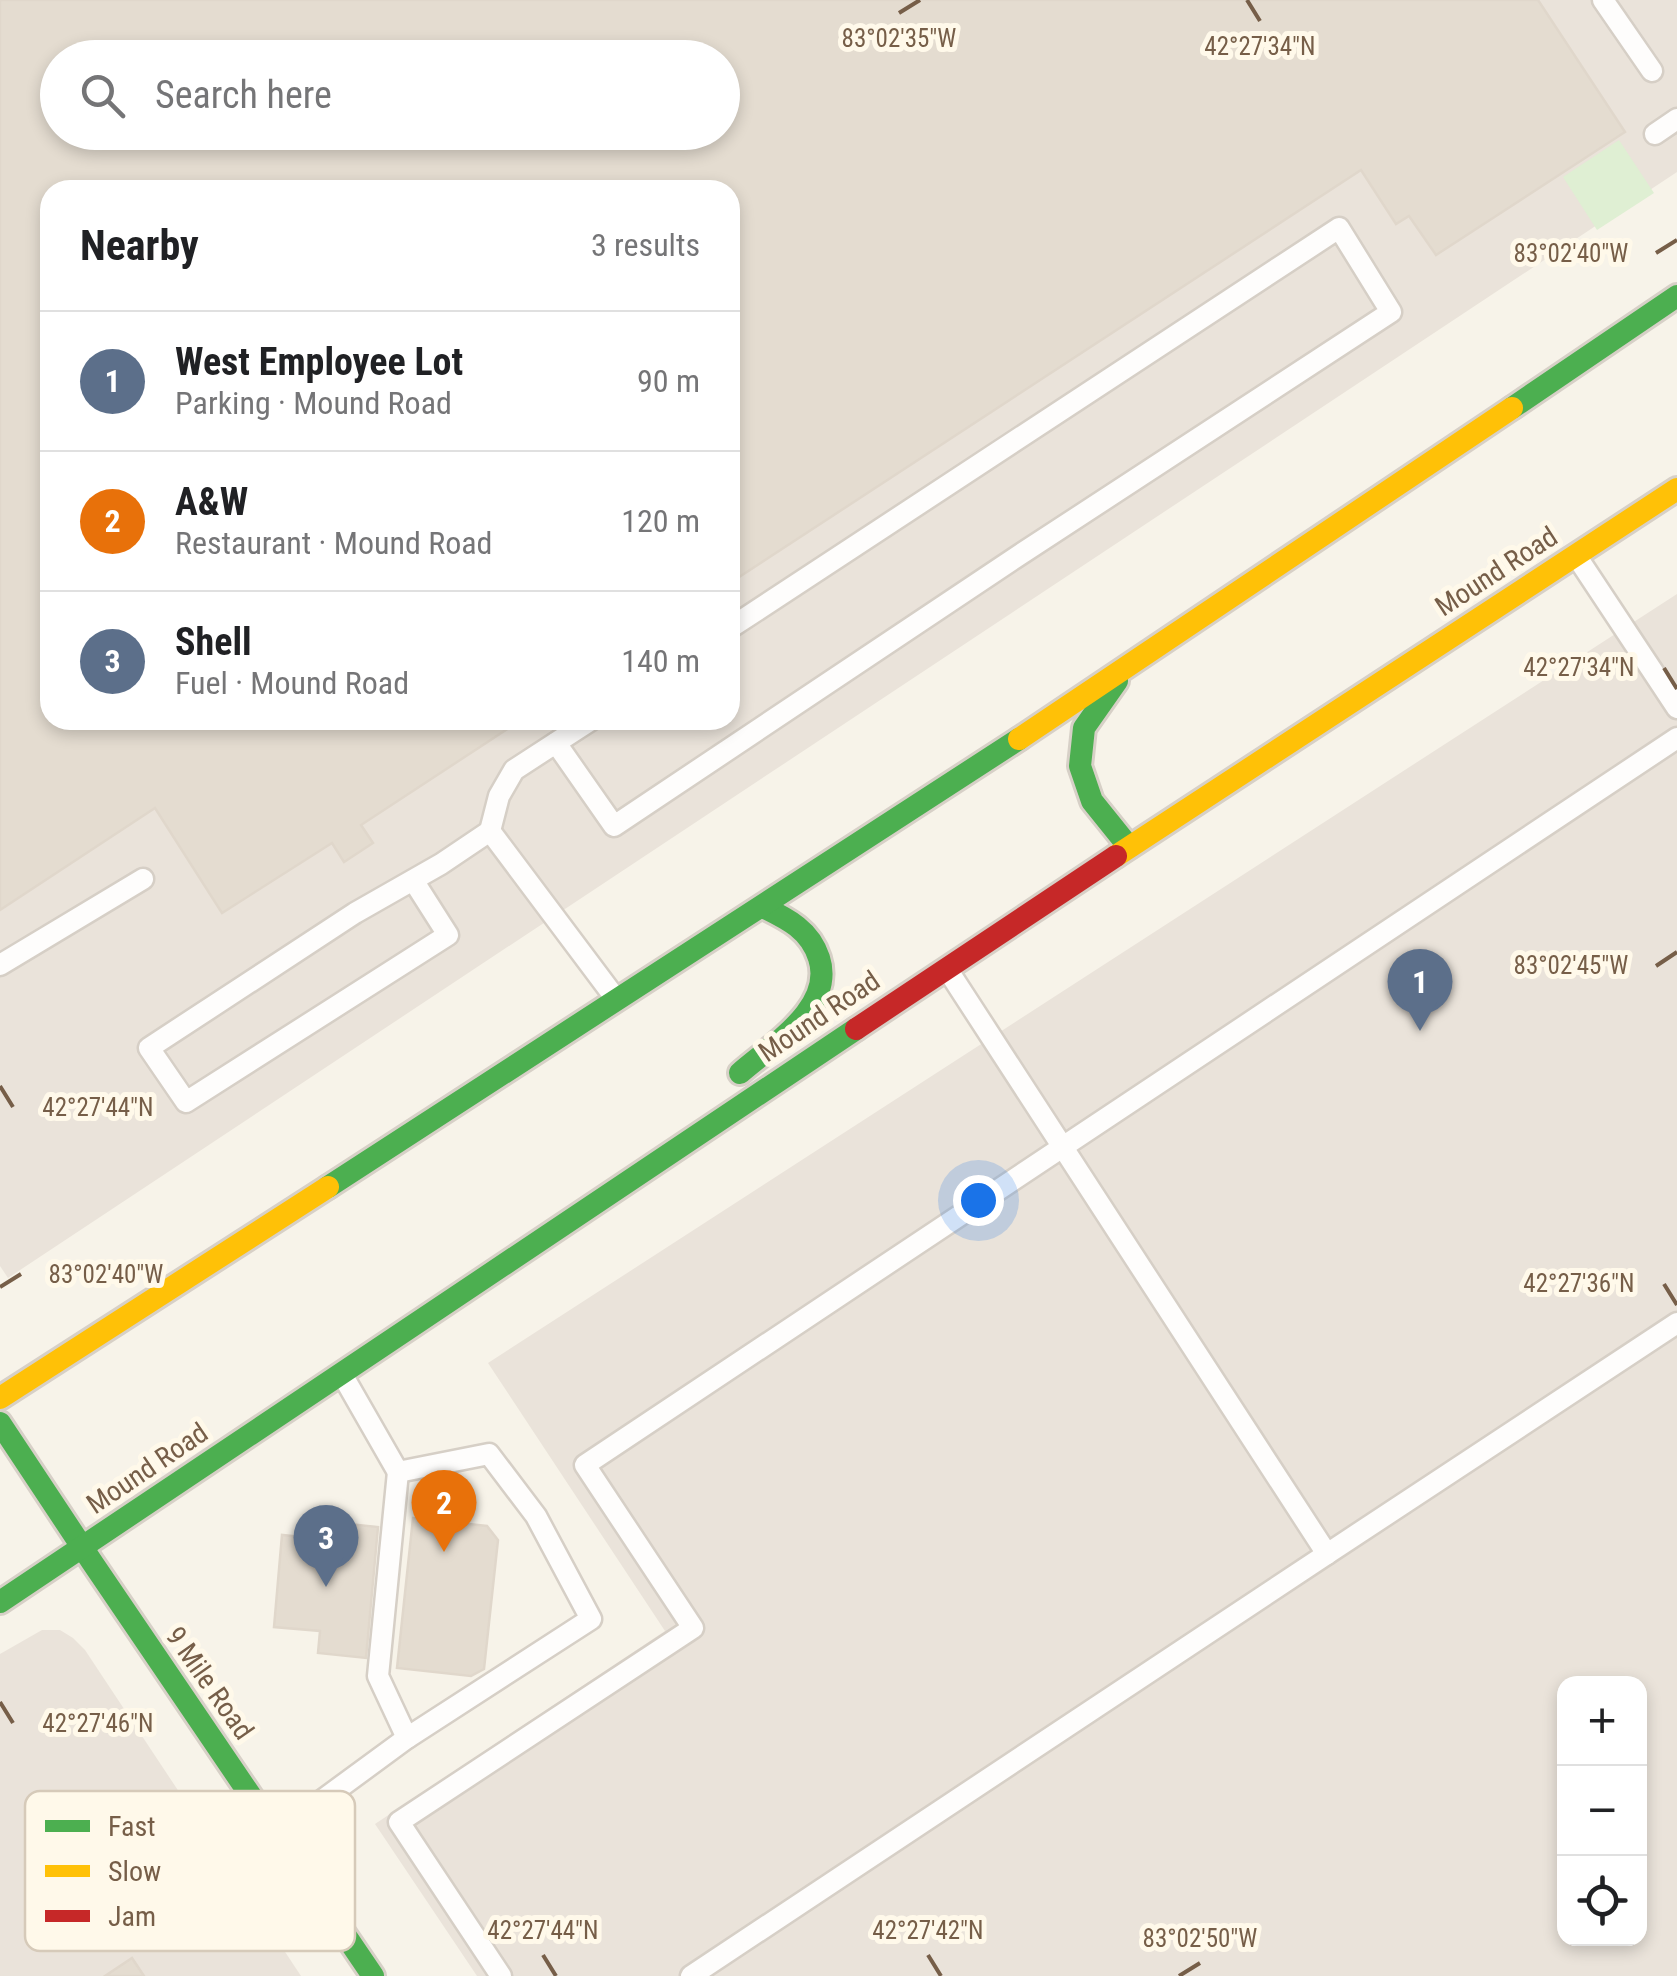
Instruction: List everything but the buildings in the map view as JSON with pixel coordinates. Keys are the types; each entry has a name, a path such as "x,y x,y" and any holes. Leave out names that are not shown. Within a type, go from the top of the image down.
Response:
{"main road":[{"path":"0,1398 1125,670 1677,296"},
{"name":"Mound Road","path":"0,1602 946,968 1677,489"},
{"path":"1125,670 1084,728 1080,766 1092,801 1129,847"},
{"path":"600,1199 816,1000 822,987 820,958 808,936 795,923 763,907"},
{"name":"9 Mile Road","path":"0,1423 80,1548 248,1791"},
{"name":"9 Mile Road","path":"355,1950 372,1976"}],"lane":[{"path":"1603,0 1652,71"},
{"path":"1654,134 1677,119"},
{"path":"556,742 614,826 1391,312 1339,228 740,621"},
{"path":"1576,555 1677,708"},
{"path":"414,880 448,935 186,1102 149,1048 355,913 490,831 499,796 514,770 575,730"},
{"path":"501,1976 399,1822 693,1628 585,1465 1677,738"},
{"path":"490,831 617,1001"},
{"path":"0,965 143,879"},
{"path":"946,968 1327,1554"},
{"path":"692,1976 1677,1323"},
{"path":"341,1373 398,1472 378,1676 407,1738"},
{"path":"334,1791 407,1738 590,1619 536,1516 490,1454 398,1472"}],"shaded area":[{"path":"0,0 1677,0 1677,172 8,1278 0,1266"},
{"path":"1677,594 1677,1976 477,1976 375,1824 665,1631 488,1363"},
{"path":"42,1630 60,1630 73,1638 85,1650 178,1791 25,1791 25,1951 284,1951 301,1976 0,1976 0,1654"}],"green space":[{"path":"1619,140 1654,193 1597,230 1563,177"}],"traffic: fast":[{"path":"1512,408 1677,296"},
{"path":"1117,681 1084,728 1080,766 1092,801 1129,847"},
{"path":"328,1187 1019,739"},
{"path":"740,1073 798,1023 818,993 822,976 815,948 804,933 763,907"},
{"path":"0,1602 856,1029"},
{"path":"0,1423 247,1791"},
{"path":"355,1949 373,1976"}],"traffic: slow":[{"path":"1019,739 1512,408"},
{"path":"1116,856 1677,489"},
{"path":"0,1398 328,1187"}],"traffic: jam":[{"path":"856,1029 1116,856"}],"place":[{"name":"West Employee Lot","path":"1420,1031"},
{"name":"A&W","path":"444,1552"},
{"name":"Shell","path":"326,1587"}]}
